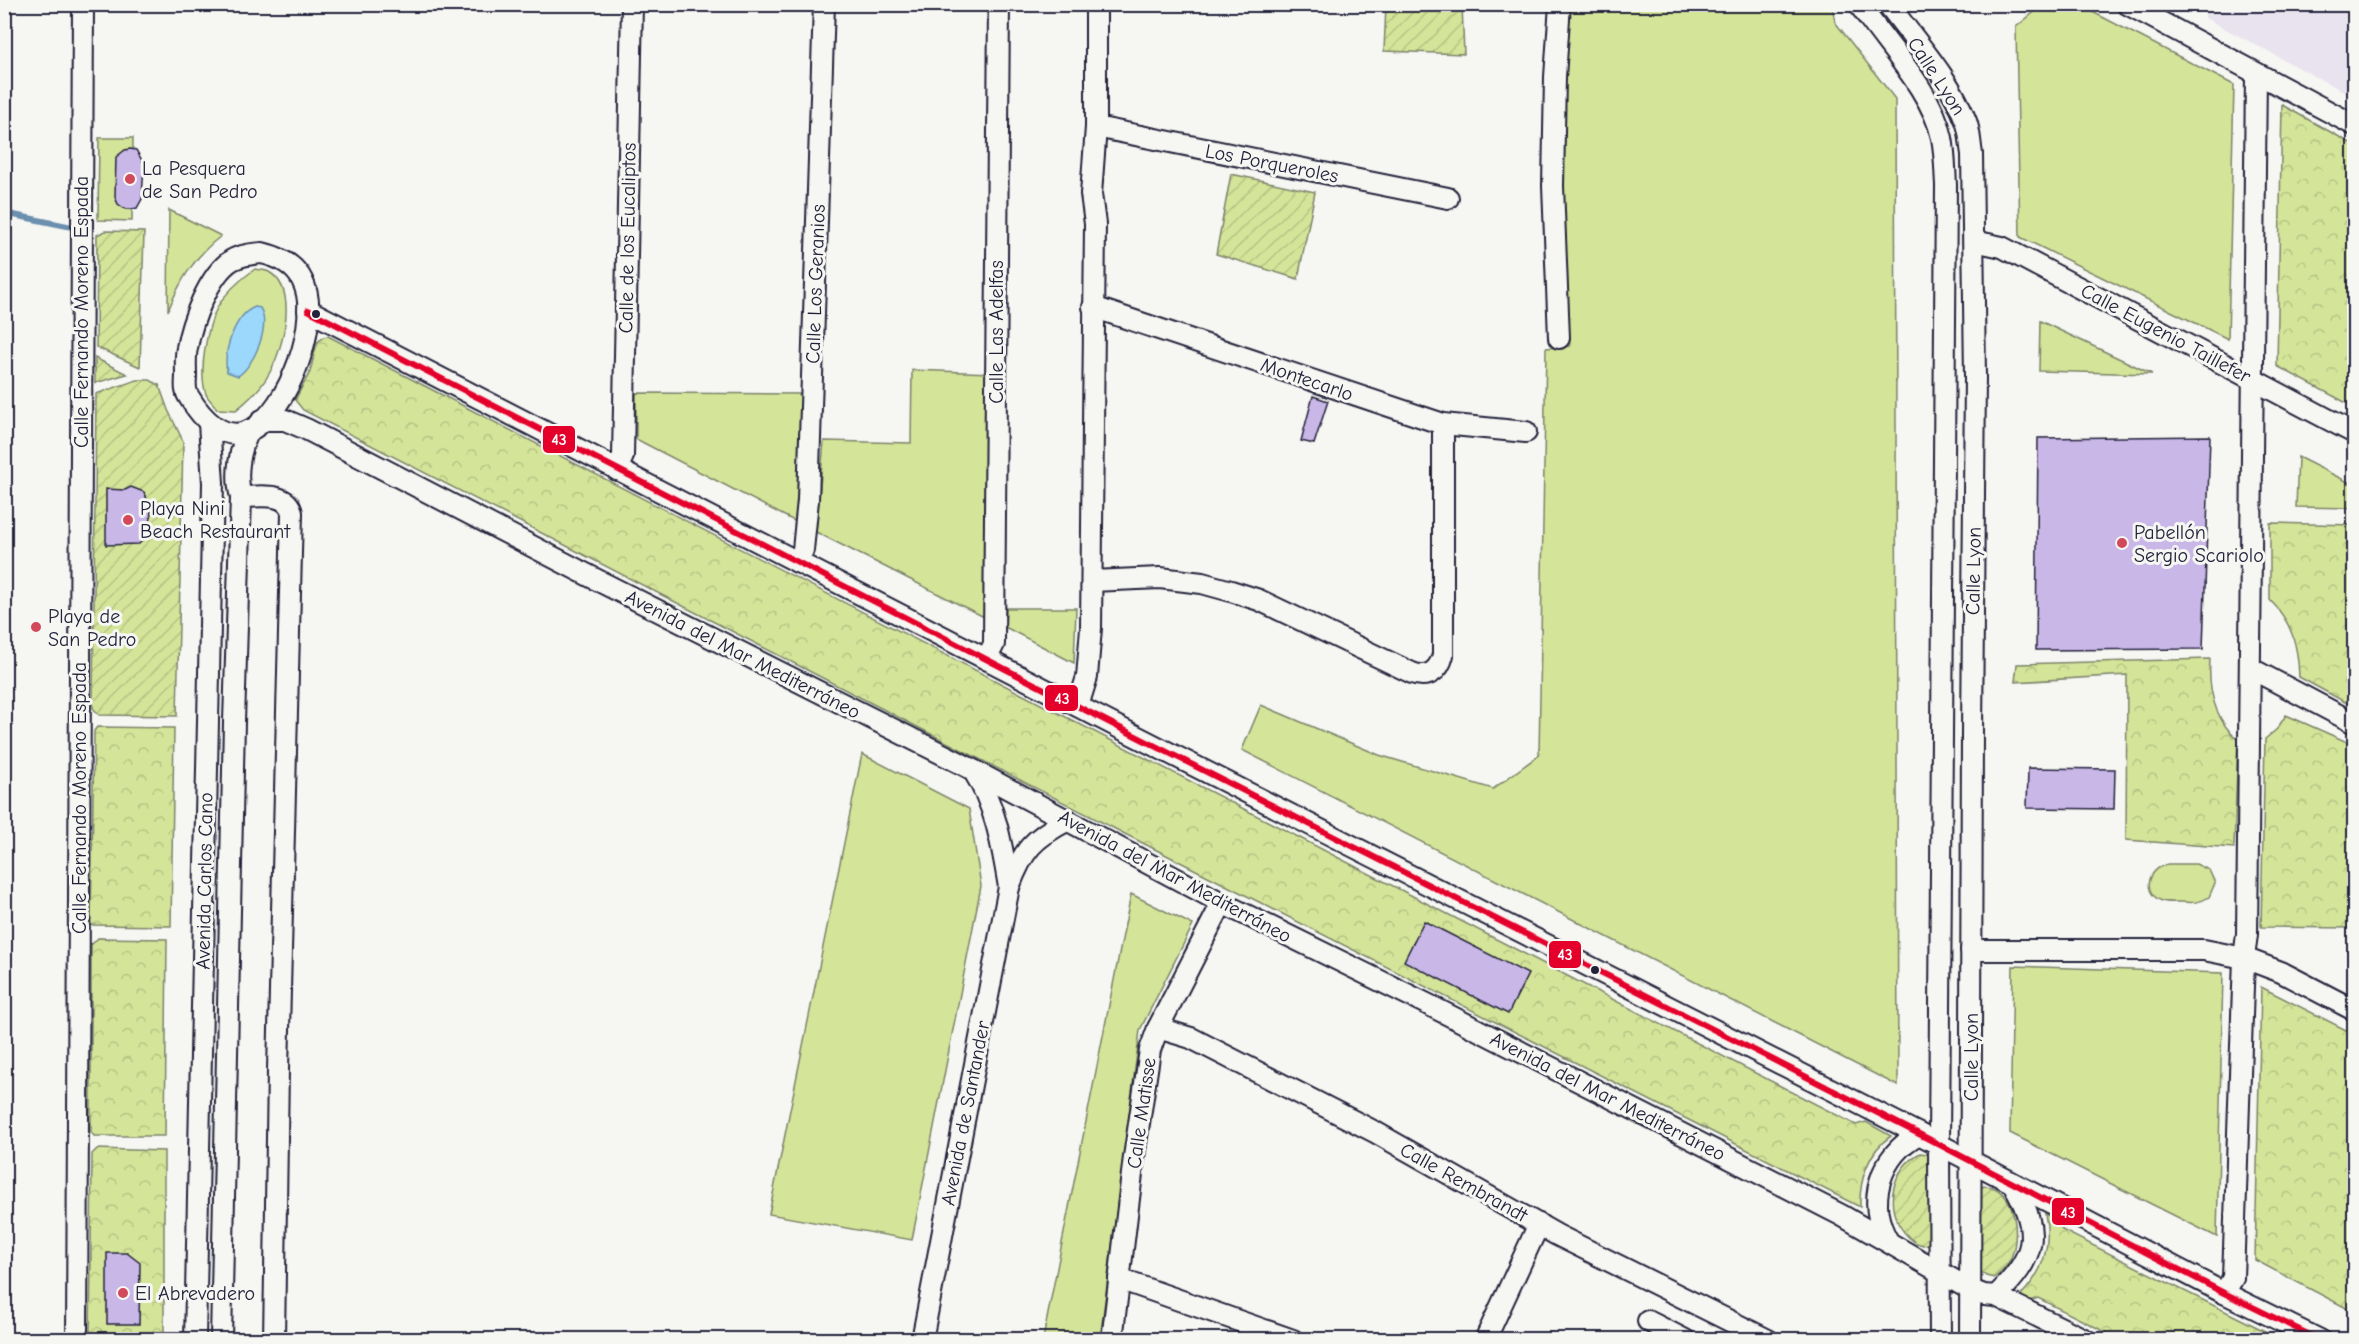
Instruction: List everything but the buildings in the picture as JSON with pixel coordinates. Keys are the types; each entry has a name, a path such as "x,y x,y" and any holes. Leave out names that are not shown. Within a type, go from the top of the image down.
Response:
{"street":[{"name":"Calle Fernando Moreno Espada","path":"77,1340 83,4"},
{"name":"Calle de los Eucaliptos","path":"617,470 623,456 632,4"},
{"name":"Calle Los Geranios","path":"796,562 803,550 808,500 825,4"},
{"name":"Calle Las Adelfas","path":"987,658 994,644 999,4"},
{"path":"1078,706 1087,676 1092,581 1095,224 1091,194 1096,127 1096,4"},
{"path":"1559,338 1553,186 1555,77 1560,4"},
{"name":"Calle Lyon","path":"1859,4 1924,94 1942,139 1946,185 1939,1145 1940,1340"},
{"name":"Calle Lyon","path":"1888,4 1942,77 1967,123 1972,153 1975,376 1970,1340"},
{"path":"2127,4 2355,125"},
{"path":"2224,1293 2233,1278 2244,958 2247,934 2256,74"},
{"name":"Los Porqueroles","path":"1096,127 1448,198"},
{"name":"Calle Eugenio Taillefer","path":"1974,241 2002,247 2355,433"},
{"path":"262,253 278,257 292,266 302,279 308,294 308,310 308,329 303,348 279,402 256,425 236,433 221,431 209,423 196,409 186,392 186,349 202,301 219,272 231,261 246,255 262,253"},
{"name":"Montecarlo","path":"1093,307 1443,424 1526,432"},
{"path":"308,310 796,562 2320,1340"},
{"name":"Avenida del Mar Mediterráneo","path":"256,425 285,420 306,429 593,578 973,770 1222,903 1429,1005 1841,1215 1971,1290 1995,1296 2086,1340"},
{"name":"Avenida Carlos Cano","path":"195,1340 213,483 209,423"},
{"path":"1092,581 1160,578 1202,583 1259,600 1418,676 1432,673 1438,668 1443,655 1443,424"},
{"name":"Avenida Carlos Cano","path":"221,1340 241,497 237,484 244,440 256,425"},
{"path":"241,497 281,499 289,504 292,513 278,1062 274,1340"},
{"path":"2250,668 2355,723"},
{"name":"Avenida de Santander","path":"973,770 985,789 994,814 1009,887"},
{"name":"Avenida de Santander","path":"922,1340 1009,887 1025,851 1038,837 1068,820"},
{"name":"Calle Matisse","path":"1112,1340 1134,1156 1150,1050 1158,1028 1222,903"},
{"path":"1971,950 2204,950 2244,958 2280,972 2355,1010"},
{"name":"Calle Rembrandt","path":"1158,1028 1191,1038 1355,1121 1557,1235 1767,1339"},
{"path":"1888,1241 1877,1216 1878,1185 1884,1168 1894,1154 1905,1142 1919,1134"},
{"path":"1995,1296 2021,1269 2031,1241 2028,1211 2014,1185"},
{"path":"1485,1340 1539,1224"},
{"path":"1119,1280 1293,1340"},
{"path":"1648,1321 1685,1340"}],"shaded area":[{"path":"2205,5 2354,5 2354,97 2205,18"}],"green space":[{"path":"2044,4 2079,5 2234,85 2228,339 2020,237 2016,27"},
{"path":"1386,5 1462,5 1464,54 1384,51"},
{"path":"1568,5 1832,5 1835,22 1895,99 1898,1086 1242,750 1261,705 1379,755 1493,789 1539,755 1546,348 1570,346 1560,171 1559,68"},
{"path":"2282,105 2354,145 2354,407 2277,366"},
{"path":"99,138 133,138 132,221 98,220"},
{"path":"1231,174 1315,192 1298,279 1216,254"},
{"path":"169,210 221,236 189,269 168,311"},
{"path":"105,231 144,232 140,367 96,347 97,235"},
{"path":"255,269 269,272 278,280 284,291 286,319 280,349 267,378 251,397 236,410 217,409 207,396 203,374 210,325 218,306 226,295"},
{"path":"2040,321 2152,374 2039,371"},
{"path":"328,336 1856,1125 1866,1122 1891,1136 1876,1150 1867,1167 1861,1187 1860,1207 1121,832 303,410 295,400 310,372 317,343 323,337"},
{"path":"95,358 127,374 95,383"},
{"path":"912,370 990,373 988,619 816,532 824,441 911,443"},
{"path":"137,380 150,380 159,385 183,441 177,716 99,715 93,708 96,394"},
{"path":"636,393 804,394 800,524 636,439"},
{"path":"2298,457 2354,485 2354,508 2296,507"},
{"path":"2270,523 2354,525 2354,707 2299,677 2297,655 2289,626 2270,600"},
{"path":"1006,608 1076,608 1074,663 1005,627"},
{"path":"2210,659 2210,681 2214,703 2223,723 2238,740 2234,848 2126,840 2127,675 2015,682 2017,664"},
{"path":"2286,715 2354,745 2354,928 2261,927 2265,739 2277,729"},
{"path":"97,727 174,728 171,926 91,925 94,731"},
{"path":"862,754 969,809 981,886 912,1240 769,1214"},
{"path":"2196,864 2209,870 2215,883 2209,897 2199,901 2167,902 2155,897 2149,887 2152,875 2161,866"},
{"path":"1131,894 1193,925 1140,1030 1100,1339 1043,1339"},
{"path":"98,938 167,939 165,1136 94,1136 91,1132 91,945"},
{"path":"2013,966 2223,973 2217,1237 2010,1133"},
{"path":"2261,987 2354,1034 2354,1312 2255,1260"},
{"path":"97,1149 164,1151 164,1339 90,1340 92,1154"},
{"path":"1920,1153 1927,1154 1931,1158 1931,1239 1928,1244 1923,1245 1915,1242 1904,1232 1898,1222 1892,1200 1897,1178 1910,1160"},
{"path":"1984,1186 1995,1188 2004,1194 2014,1215 2013,1251 2003,1270 1994,1278 1980,1271 1980,1189"},
{"path":"2045,1214 2060,1222 2062,1230 2281,1339 2119,1339 2038,1298 2030,1301 2020,1296 2035,1278 2044,1258 2047,1237"}],"water":[{"path":"255,307 260,308 263,316 262,335 250,364 238,376 227,372 229,345 241,318"}],"waterway":[{"path":"4,213 72,227"}],"transit line":[{"name":"43","path":"308,310 1120,728 2320,1340"}],"place":[{"name":"La Pesquera de San Pedro","path":"130,179"},
{"name":"Playa Nini Beach Restaurant","path":"128,520"},
{"name":"Pabellón Sergio Scariolo","path":"2122,543"},
{"name":"Playa de San Pedro","path":"36,627"},
{"name":"El Abrevadero","path":"123,1293"}]}
